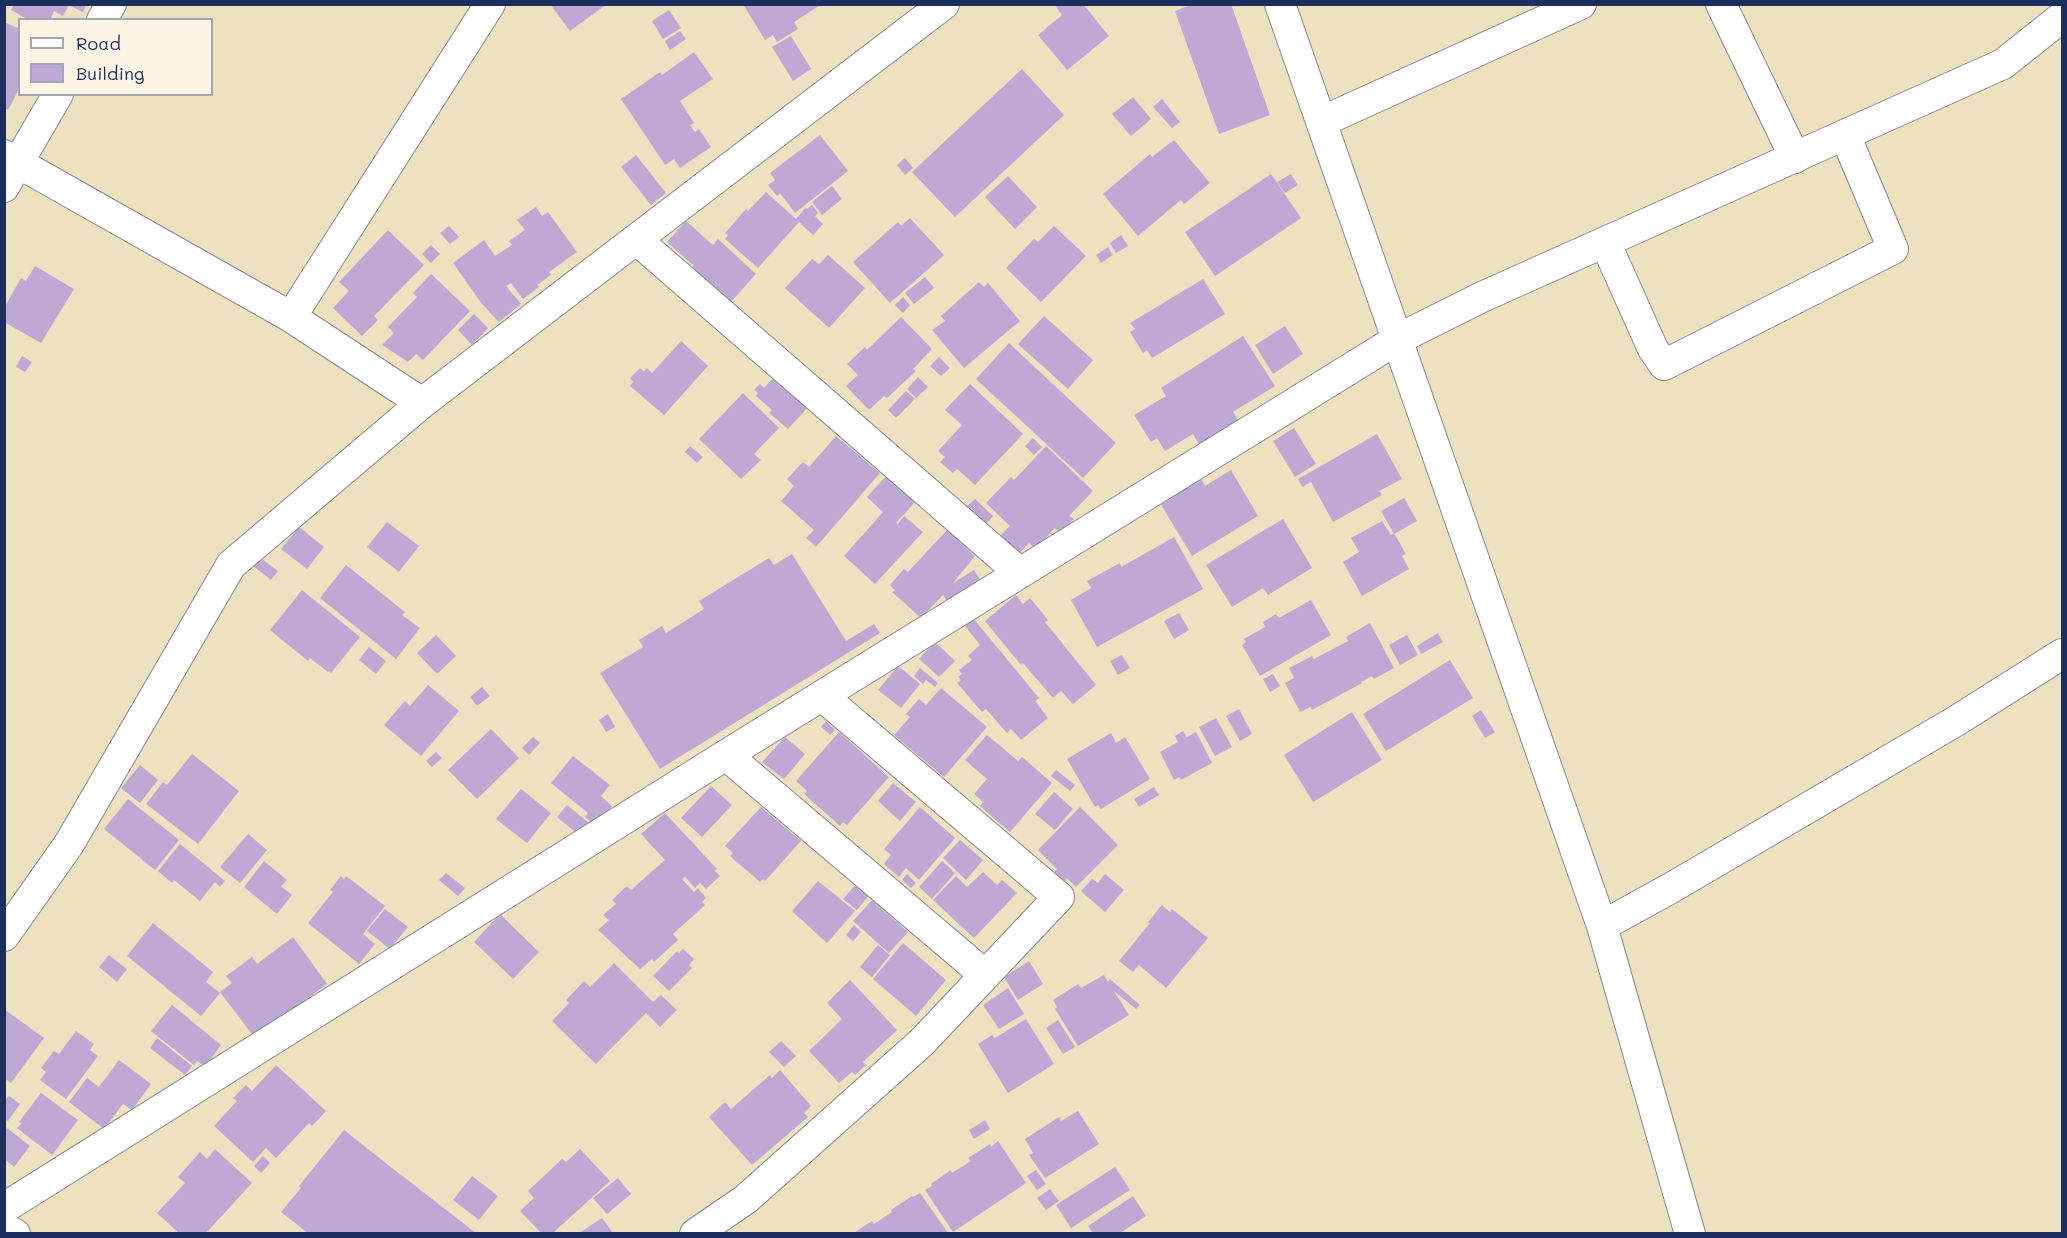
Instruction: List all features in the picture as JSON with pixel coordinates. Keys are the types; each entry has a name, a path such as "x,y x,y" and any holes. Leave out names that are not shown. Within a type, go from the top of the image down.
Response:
{"street":[{"path":"103,18 111,4"},
{"path":"291,317 490,4"},
{"path":"4,936 69,844 231,565 422,404 944,4"},
{"path":"1280,4 1602,926 1682,1230"},
{"path":"1321,122 1581,4"},
{"path":"1721,4 1795,158"},
{"path":"4,1208 726,755 1398,339 1482,297 2003,64 2062,17"},
{"path":"57,96 9,169 291,317 422,404"},
{"path":"1605,242 1653,350 1664,365 1893,249 1845,135"},
{"path":"637,240 1020,573"},
{"path":"1602,926 1956,721 2062,654"},
{"path":"695,1233 746,1199 922,1042 1059,897 822,696"},
{"path":"726,755 985,975"},
{"path":"4,1228 15,1233"}],"building":[{"path":"14,4 87,4 83,12 69,5 63,16 54,11 51,18 25,18 11,10"},
{"path":"550,4 607,4 570,31"},
{"path":"743,4 822,4 794,22 798,29 777,42 773,35 765,40"},
{"path":"1054,4 1083,4 1109,36 1067,70 1038,35 1062,15"},
{"path":"1193,4 1231,4 1270,115 1219,134 1175,11"},
{"path":"669,10 681,28 663,39 652,21"},
{"path":"4,22 18,28 18,91 8,110 4,108"},
{"path":"680,31 686,39 670,50 665,41"},
{"path":"791,36 811,69 793,81 772,47"},
{"path":"694,52 713,79 680,101 694,123 690,125 695,132 699,129 711,147 680,168 674,159 665,165 621,99 660,72 662,75"},
{"path":"1022,69 1064,115 955,217 912,172"},
{"path":"1133,97 1151,119 1131,136 1112,114"},
{"path":"1162,99 1180,122 1172,128 1153,107"},
{"path":"820,135 848,171 795,213 780,193 777,196 768,185 775,180 770,173"},
{"path":"1174,140 1210,183 1184,204 1181,200 1138,236 1103,194 1150,154 1152,157"},
{"path":"636,155 666,193 651,205 621,167"},
{"path":"905,158 913,168 905,175 897,165"},
{"path":"1271,174 1301,218 1215,276 1185,232"},
{"path":"1291,174 1298,185 1285,193 1277,182"},
{"path":"1008,176 1037,207 1015,229 985,197"},
{"path":"832,186 842,199 822,215 812,202"},
{"path":"766,192 796,219 805,208 812,205 818,213 815,216 823,224 813,235 799,222 758,268 725,239 728,235 725,233 746,209 748,211"},
{"path":"536,207 542,216 548,212 577,252 549,272 551,275 523,299 511,283 506,286 521,304 499,322 482,304 453,263 484,240 495,256 512,245 509,241 525,230 517,220"},
{"path":"910,218 944,255 890,303 853,262 898,222 901,226"},
{"path":"686,221 713,245 718,239 756,274 731,302 692,268 694,266 667,242"},
{"path":"449,226 459,237 450,244 440,233"},
{"path":"1054,226 1086,256 1041,302 1006,268 1034,239 1038,242"},
{"path":"388,230 424,265 374,316 378,320 362,336 333,308 349,291 339,282"},
{"path":"1121,235 1128,246 1116,253 1110,243"},
{"path":"431,245 440,254 431,263 422,254"},
{"path":"1108,247 1113,255 1101,263 1096,255"},
{"path":"828,255 865,288 829,328 785,288 812,259 819,264"},
{"path":"35,266 74,289 41,343 4,322 4,308 21,278 26,281"},
{"path":"431,274 470,311 423,360 416,354 408,362 382,345 394,333 388,327 417,297 413,293"},
{"path":"925,277 934,288 914,304 905,293"},
{"path":"1203,279 1225,314 1152,358 1147,350 1143,353 1130,332 1135,329 1130,323"},
{"path":"979,282 984,287 988,283 1020,321 964,368 932,330 945,321 941,316"},
{"path":"903,297 910,305 903,313 895,305"},
{"path":"474,314 488,328 472,345 458,330"},
{"path":"1044,316 1093,360 1068,389 1018,344"},
{"path":"901,317 932,349 913,369 916,371 887,398 884,396 869,410 846,386 858,375 847,364 865,347 867,350"},
{"path":"1285,326 1303,354 1273,374 1255,345"},
{"path":"1243,336 1275,386 1233,412 1240,423 1201,448 1193,434 1165,451 1157,438 1151,442 1134,415 1166,396 1161,388"},
{"path":"681,341 708,366 664,415 630,386 633,382 630,378 640,368 644,371 647,368 652,373"},
{"path":"1009,343 1116,443 1083,478 976,379"},
{"path":"22,356 32,362 25,372 16,367"},
{"path":"939,357 950,368 941,376 930,366"},
{"path":"775,376 809,406 788,429 769,413 772,410 756,396 758,393 754,390 760,384 764,388"},
{"path":"918,377 928,387 916,398 907,389"},
{"path":"970,384 1023,434 975,485 957,469 953,473 940,462 945,457 938,451 962,425 945,410"},
{"path":"906,391 915,399 896,418 888,410"},
{"path":"743,393 779,428 754,454 761,460 741,479 699,439"},
{"path":"1294,428 1316,464 1295,477 1273,441"},
{"path":"1377,434 1402,479 1379,491 1382,495 1333,522 1311,482 1302,487 1298,479"},
{"path":"836,436 880,473 816,547 806,538 814,530 781,501 794,486 787,479 803,462 809,467"},
{"path":"1033,438 1042,447 1034,455 1025,446"},
{"path":"690,446 703,457 697,463 685,452"},
{"path":"1046,446 1093,491 1069,516 1074,519 1061,533 1055,528 1036,549 1029,543 1017,556 998,538 1010,526 986,503 1011,477 1014,480"},
{"path":"1231,470 1258,516 1192,556 1160,503 1201,478 1205,486"},
{"path":"887,475 916,501 896,523 898,524 904,516 923,532 875,584 844,556 883,512 867,497"},
{"path":"1404,498 1417,521 1394,534 1381,511"},
{"path":"975,499 993,516 985,525 966,507"},
{"path":"1283,519 1312,568 1268,595 1263,588 1232,607 1206,565"},
{"path":"1382,521 1391,535 1394,533 1406,554 1402,556 1409,569 1362,596 1343,562 1359,552 1351,538"},
{"path":"387,522 419,546 399,572 367,547"},
{"path":"299,527 324,547 307,569 281,549"},
{"path":"947,530 975,556 953,583 974,570 981,581 947,602 943,595 921,618 892,592 895,590 890,585 904,569 908,572"},
{"path":"1174,537 1203,589 1097,647 1071,600 1091,588 1087,581 1120,563 1121,567"},
{"path":"792,554 846,641 874,624 880,633 660,769 600,673 643,647 639,640 662,626 666,633 704,609 699,601 769,558 774,565"},
{"path":"259,557 278,571 271,580 252,565"},
{"path":"346,565 405,612 402,615 420,628 396,659 320,598"},
{"path":"302,590 360,637 331,673 310,658 308,661 270,630"},
{"path":"1016,595 1023,604 1030,598 1048,620 1045,622 1096,685 1073,704 1061,691 1053,698 1023,663 1021,665 985,621"},
{"path":"1311,600 1331,635 1260,676 1242,645 1246,642 1244,639 1265,627 1263,622 1276,614 1279,618"},
{"path":"1179,613 1189,630 1174,639 1164,621"},
{"path":"973,618 1039,698 1035,701 1048,718 1021,740 1011,729 1007,733 986,709 982,712 957,683 961,680 958,677 962,674 959,670 972,660 968,656 980,645 965,626"},
{"path":"1370,623 1394,668 1374,679 1372,676 1312,710 1310,707 1300,712 1285,683 1294,678 1289,668 1312,656 1314,659 1348,641 1346,637"},
{"path":"1438,633 1443,642 1421,654 1417,646"},
{"path":"436,635 456,656 437,674 417,653"},
{"path":"1407,635 1418,655 1400,665 1389,645"},
{"path":"935,642 955,661 939,677 919,659"},
{"path":"369,647 386,661 376,674 359,660"},
{"path":"1122,655 1130,668 1118,675 1110,661"},
{"path":"1450,660 1473,698 1386,751 1363,714"},
{"path":"898,666 920,684 901,708 878,690"},
{"path":"920,668 938,683 935,687 926,680 923,684 914,676"},
{"path":"1273,674 1280,686 1270,692 1263,679"},
{"path":"428,685 459,711 421,756 384,725 405,701 410,706"},
{"path":"482,687 490,696 477,706 470,697"},
{"path":"941,688 987,727 944,777 894,735 910,717 906,714 919,699 926,705"},
{"path":"1239,709 1252,734 1240,741 1226,716"},
{"path":"1481,710 1495,732 1485,738 1472,716"},
{"path":"1352,712 1382,760 1313,802 1284,755"},
{"path":"608,714 615,727 606,732 599,720"},
{"path":"1216,718 1232,747 1215,756 1199,727"},
{"path":"826,721 835,730 830,735 821,727"},
{"path":"491,729 519,758 477,799 448,770"},
{"path":"1183,731 1187,737 1196,732 1212,763 1181,780 1179,777 1174,780 1160,752 1178,742 1175,736"},
{"path":"839,732 889,777 847,825 843,822 840,826 804,794 807,791 796,781"},
{"path":"1111,733 1116,743 1125,737 1150,779 1101,809 1098,805 1095,807 1067,759"},
{"path":"987,735 1018,761 1022,757 1052,783 1010,832 980,806 983,802 974,794 987,779 965,760"},
{"path":"533,737 540,743 529,755 522,748"},
{"path":"785,737 805,754 784,779 762,762"},
{"path":"436,752 442,758 432,767 426,761"},
{"path":"192,754 239,791 198,844 146,804 163,782 167,785"},
{"path":"573,756 610,785 601,796 612,806 596,827 585,817 588,813 551,783"},
{"path":"140,765 158,780 140,803 121,788"},
{"path":"1056,770 1075,785 1070,791 1051,776"},
{"path":"893,783 916,802 900,821 878,801"},
{"path":"711,786 732,805 702,837 681,818"},
{"path":"1154,787 1159,795 1139,807 1134,799"},
{"path":"521,789 551,813 527,843 496,819"},
{"path":"1054,792 1073,809 1055,830 1035,814"},
{"path":"128,799 179,840 155,870 104,829"},
{"path":"567,805 589,823 579,835 557,817"},
{"path":"761,807 801,841 765,881 763,879 760,882 730,856 733,853 725,846"},
{"path":"920,807 955,838 919,880 906,868 899,877 884,864 891,855 884,849"},
{"path":"1080,807 1118,845 1076,887 1067,878 1064,882 1054,872 1057,869 1038,850"},
{"path":"665,813 717,869 715,871 720,876 706,889 700,883 695,888 685,877 682,879 694,892 698,888 706,898 702,902 705,905 673,934 678,940 654,962 652,959 640,969 598,930 609,920 603,915 616,904 612,900 627,886 631,890 665,860 641,834"},
{"path":"248,834 267,850 240,883 220,867"},
{"path":"960,840 983,860 966,880 943,858"},
{"path":"180,844 225,881 220,887 215,882 200,901 174,880 172,883 158,871"},
{"path":"264,861 287,880 281,886 292,895 277,914 244,887"},
{"path":"942,861 955,873 932,899 919,887"},
{"path":"983,872 997,885 1002,880 1017,893 974,938 933,900 956,876 967,887"},
{"path":"446,873 465,888 458,896 439,880"},
{"path":"907,874 916,883 911,888 902,880"},
{"path":"1105,874 1124,890 1105,912 1081,891 1092,879 1098,883"},
{"path":"341,876 344,879 346,876 385,906 363,934 375,944 359,964 308,923 333,892 330,890"},
{"path":"818,881 855,911 827,943 792,911"},
{"path":"857,883 870,894 857,910 843,899"},
{"path":"872,900 908,932 889,953 853,921"},
{"path":"1162,905 1170,912 1172,909 1208,938 1166,988 1139,965 1133,972 1119,961"},
{"path":"385,909 408,927 390,949 367,931"},
{"path":"500,914 539,952 513,979 474,942"},
{"path":"153,923 213,972 206,982 220,993 201,1016 127,956"},
{"path":"854,925 861,932 853,941 846,935"},
{"path":"293,937 327,984 255,1038 220,992 232,983 226,976 252,957 257,964"},
{"path":"903,943 946,980 916,1016 873,979"},
{"path":"878,945 890,955 872,977 860,967"},
{"path":"683,949 694,959 689,965 692,968 669,991 653,976 677,951 679,953"},
{"path":"109,955 127,969 117,982 99,967"},
{"path":"1029,961 1043,984 1018,1000 1004,977"},
{"path":"614,963 653,1002 661,995 677,1010 660,1027 646,1013 596,1064 552,1021 569,1003 566,1000 584,981 590,987"},
{"path":"1104,975 1108,982 1110,979 1140,1005 1136,1009 1114,991 1129,1015 1078,1046 1055,1009 1057,1007 1053,1000 1078,984 1081,988"},
{"path":"850,980 897,1030 863,1062 866,1065 855,1075 852,1072 839,1083 809,1051 842,1019 827,1003"},
{"path":"1008,988 1024,1014 999,1029 983,1005"},
{"path":"172,1005 221,1045 205,1067 197,1061 194,1065 151,1031"},
{"path":"4,1009 44,1038 11,1083 4,1078"},
{"path":"1026,1019 1054,1064 1008,1093 978,1044 992,1035 995,1038"},
{"path":"1058,1020 1075,1047 1063,1054 1046,1028"},
{"path":"76,1031 94,1044 90,1050 98,1056 66,1099 40,1080 46,1072 41,1068 54,1051 59,1054"},
{"path":"157,1038 192,1066 185,1075 150,1048"},
{"path":"781,1041 796,1056 784,1067 769,1052"},
{"path":"119,1060 151,1084 132,1110 123,1104 104,1129 69,1102 87,1078 99,1087"},
{"path":"276,1065 326,1111 312,1126 309,1123 276,1158 266,1148 253,1162 214,1126 237,1101 233,1098 246,1085 252,1091"},
{"path":"780,1070 811,1106 804,1113 808,1117 752,1165 709,1117 725,1102 731,1109 770,1075 772,1078"},
{"path":"41,1093 78,1120 52,1155 17,1128"},
{"path":"9,1096 20,1104 8,1121 4,1118 4,1101"},
{"path":"1078,1111 1099,1144 1045,1178 1029,1155 1033,1153 1025,1139 1059,1117 1061,1121"},
{"path":"985,1120 990,1129 974,1139 969,1130"},
{"path":"7,1128 30,1146 14,1167 4,1159 4,1132"},
{"path":"344,1130 476,1233 308,1233 281,1212"},
{"path":"998,1141 1026,1183 953,1232 925,1190 951,1170 952,1173 971,1161 968,1158"},
{"path":"215,1149 252,1183 206,1233 179,1233 157,1213 185,1183 178,1177 200,1152 207,1159"},
{"path":"580,1149 610,1181 553,1233 541,1233 520,1211 534,1198 528,1191 562,1159 566,1162"},
{"path":"263,1156 270,1163 261,1173 254,1166"},
{"path":"1115,1167 1130,1190 1071,1228 1056,1205"},
{"path":"1036,1170 1046,1184 1037,1190 1027,1176"},
{"path":"472,1176 498,1196 479,1220 453,1200"},
{"path":"618,1178 631,1194 607,1214 593,1198"},
{"path":"1050,1189 1059,1201 1046,1210 1037,1198"},
{"path":"920,1193 948,1233 854,1233 872,1221 874,1224 892,1212 891,1210"},
{"path":"1133,1196 1146,1216 1120,1233 1093,1233 1088,1226"},
{"path":"602,1218 613,1233 579,1233"}]}
